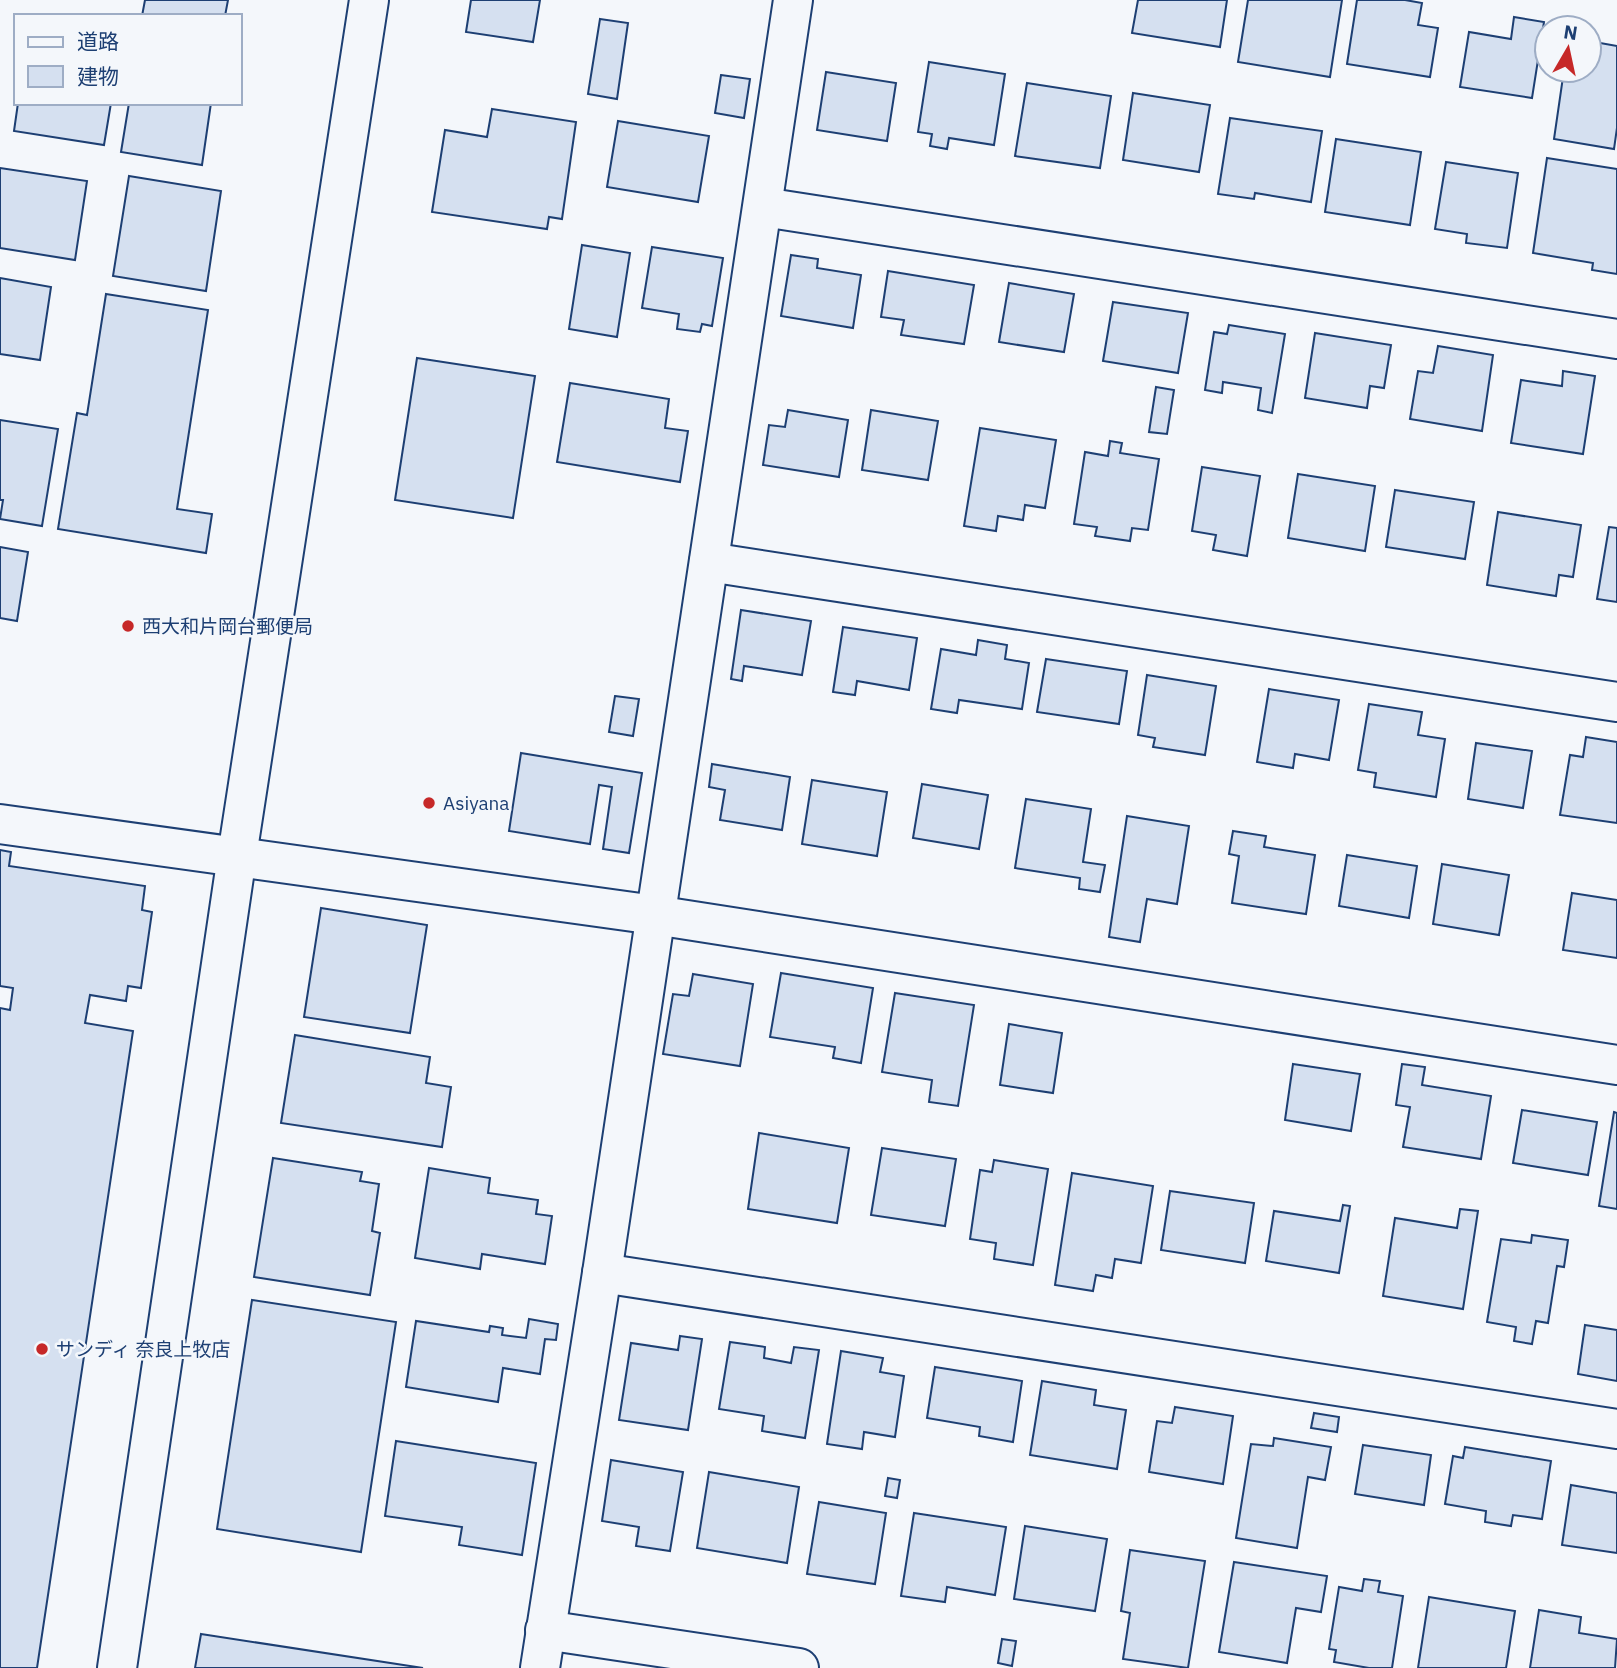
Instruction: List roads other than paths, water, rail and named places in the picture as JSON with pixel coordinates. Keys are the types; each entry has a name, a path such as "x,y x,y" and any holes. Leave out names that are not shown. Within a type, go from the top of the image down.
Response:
{"street":[{"path":"117,1668 237,856 369,0"},
{"path":"540,1668 793,0"},
{"path":"763,207 1617,339"},
{"path":"709,562 1617,702"},
{"path":"0,824 655,915 1617,1065"},
{"path":"602,1273 1617,1429"},
{"path":"545,1630 799,1668"}],"place":[{"name":"西大和片岡台郵便局","path":"128,626"},
{"name":"Asiyana","path":"429,803"},
{"name":"サンディ 奈良上牧店","path":"42,1349"}]}
